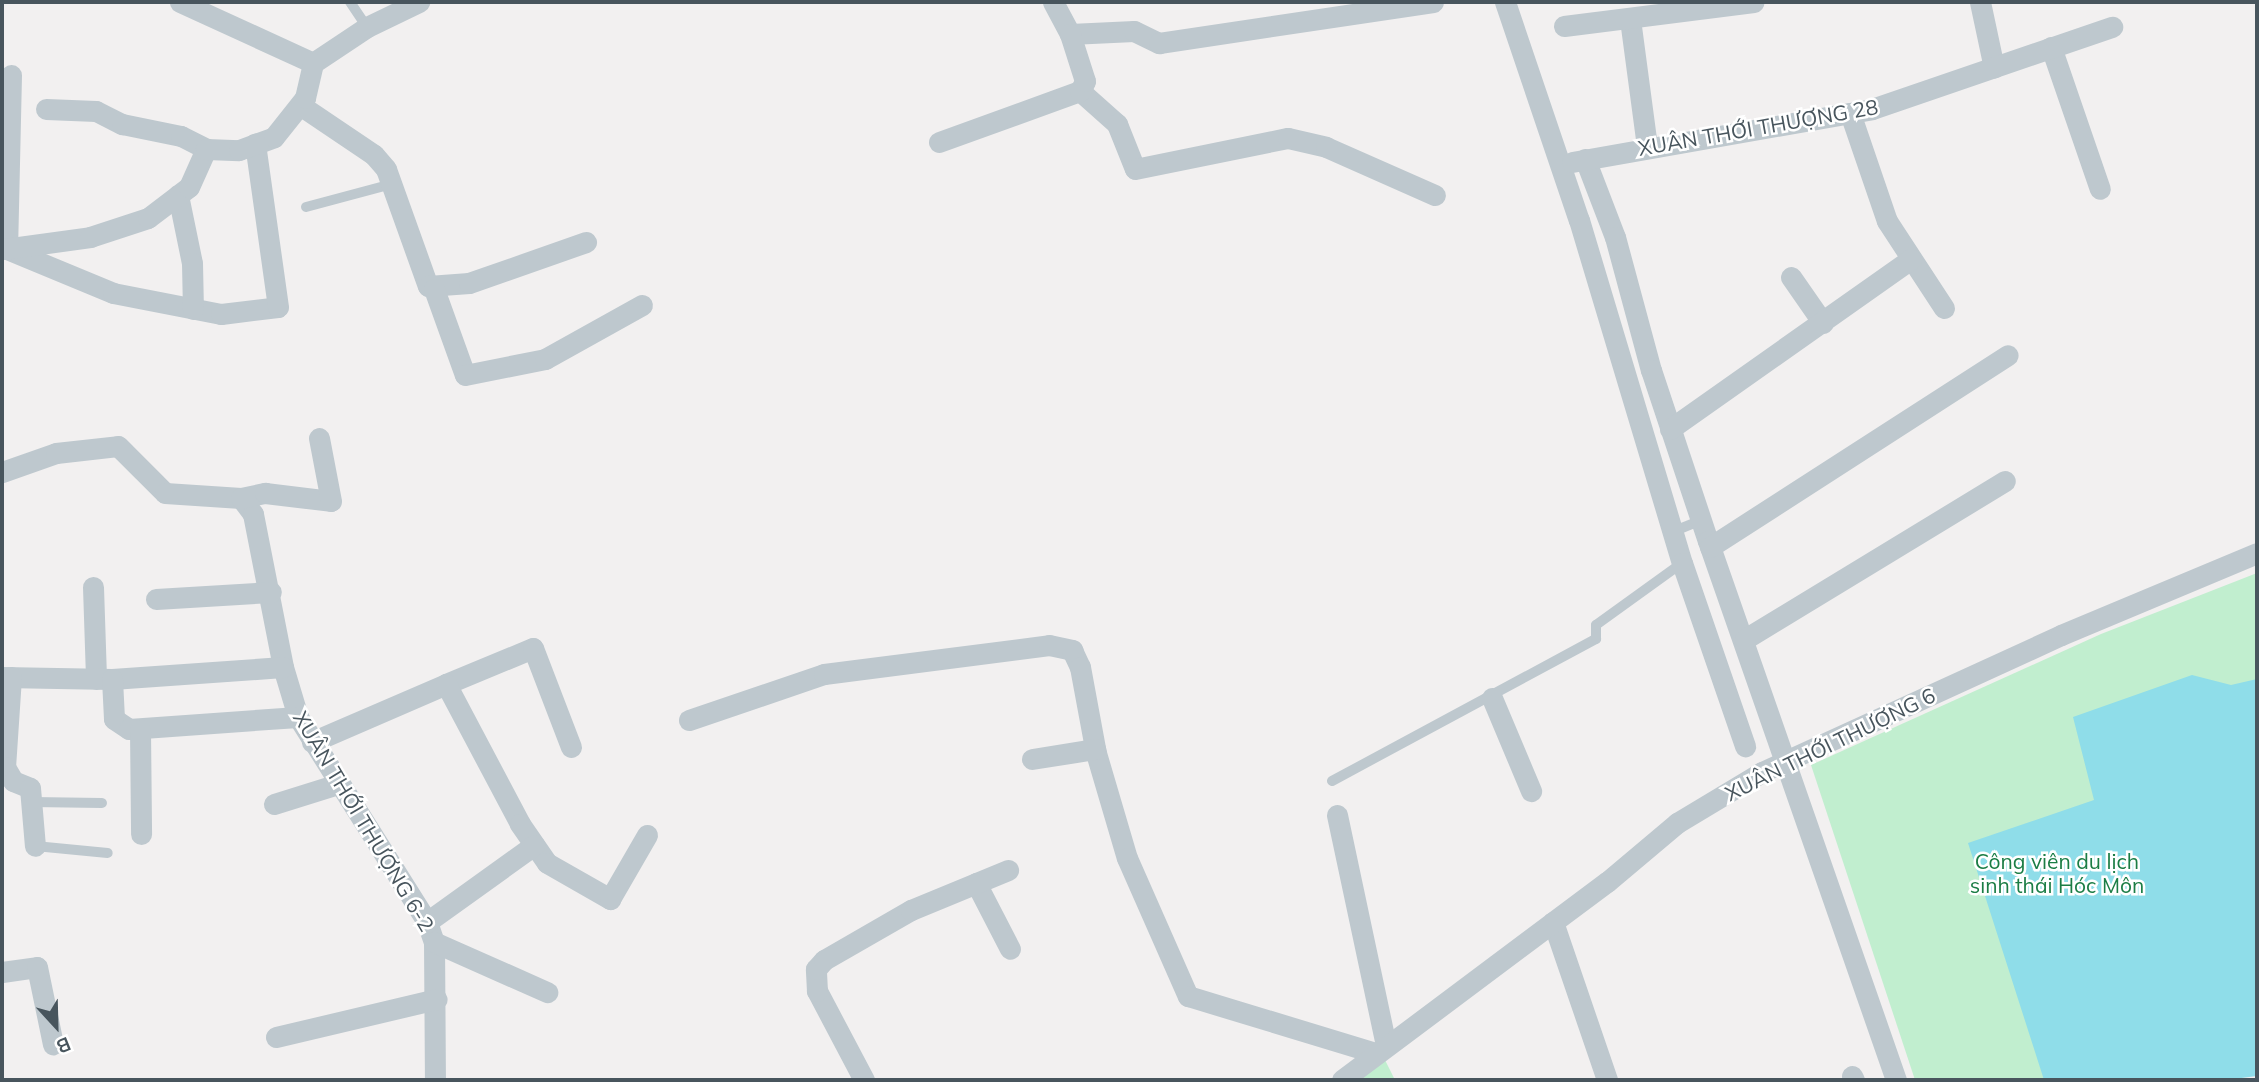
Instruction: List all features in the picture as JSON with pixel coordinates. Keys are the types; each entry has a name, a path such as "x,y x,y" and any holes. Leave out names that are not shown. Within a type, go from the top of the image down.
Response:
{"street":[{"path":"180,2 313,63"},
{"path":"46,109 96,111 122,124 181,136 206,149 239,150 274,137 300,105 313,63 367,27 419,2"},
{"path":"939,142 1080,90 1085,81 1070,34 1053,2"},
{"path":"1070,34 1134,31 1159,43 1433,2"},
{"path":"1505,2 1560,164 1682,564 1745,746"},
{"path":"1564,26 1753,2"},
{"path":"1980,2 1994,68"},
{"path":"1630,19 1647,146"},
{"name":"XUÂN THỚI THƯỢNG 28","path":"1560,164 1647,146 1850,113 1994,68 2112,27"},
{"path":"2052,47 2100,189"},
{"path":"4,249 10,75"},
{"path":"1080,90 1116,124 1135,169 1288,138 1326,147 1435,195"},
{"path":"300,105 373,155 392,184 424,281 434,289 465,375 545,359 642,305"},
{"path":"1850,113 1887,221 1944,308"},
{"path":"4,249 113,293 221,314 278,307 255,144"},
{"path":"4,249 90,237 148,218 189,187 206,149"},
{"path":"1585,159 1615,237 1670,429 1896,1080"},
{"path":"178,195 192,263 193,309"},
{"path":"434,289 469,283 586,242"},
{"path":"1670,429 1911,258"},
{"path":"1791,277 1823,323"},
{"path":"1710,547 2008,355"},
{"path":"2,472 56,453 118,446 165,492 241,498 265,493 331,501 318,438"},
{"path":"1745,639 2005,481"},
{"name":"XUÂN THỚI THƯỢNG 6-2","path":"241,498 253,514 271,592 283,667 298,717 431,932 437,999 435,1080"},
{"name":"XUÂN THỚI THƯỢNG 6","path":"1350,1078 1381,1049 1553,922 1677,823 1787,762 2061,635 2257,553"},
{"path":"93,587 104,679 117,724 141,730 298,717"},
{"path":"156,599 271,592"},
{"path":"689,720 824,674 1049,645 1072,650 1080,667 1095,749 1127,858 1188,996 1381,1049 1338,815"},
{"path":"313,742 533,648 571,747"},
{"path":"35,846 30,788 13,781 5,767 6,677 104,679 283,667"},
{"path":"446,684 534,845 547,863 603,899 610,898 647,835"},
{"path":"1492,698 1531,791"},
{"path":"141,730 141,834"},
{"path":"1032,759 1095,749"},
{"path":"274,804 338,784"},
{"path":"534,845 431,932 547,992"},
{"path":"864,1080 817,991 816,969 824,960 911,910 1008,870"},
{"path":"976,883 1010,949"},
{"path":"1553,922 1607,1080"},
{"path":"2,972 37,967 53,1044"},
{"path":"276,1037 437,999"}],"lane":[{"path":"349,2 367,27"},
{"path":"306,207 392,184"},
{"path":"1672,532 1701,520"},
{"path":"1332,781 1492,698 1596,639 1596,625 1682,564"},
{"path":"32,802 102,803"},
{"path":"35,846 108,853"}],"green space":[{"name":"Công viên du lịch sinh thái Hóc Môn","path":"2257,573 2257,1075 2221,1080 1915,1080 1811,765 2101,634"},
{"path":"1385,1060 1395,1080 1354,1080"}],"water":[{"path":"2192,675 2231,685 2257,679 2257,1076 2226,1080 2044,1080 1968,843 2094,800 2073,717"}]}
